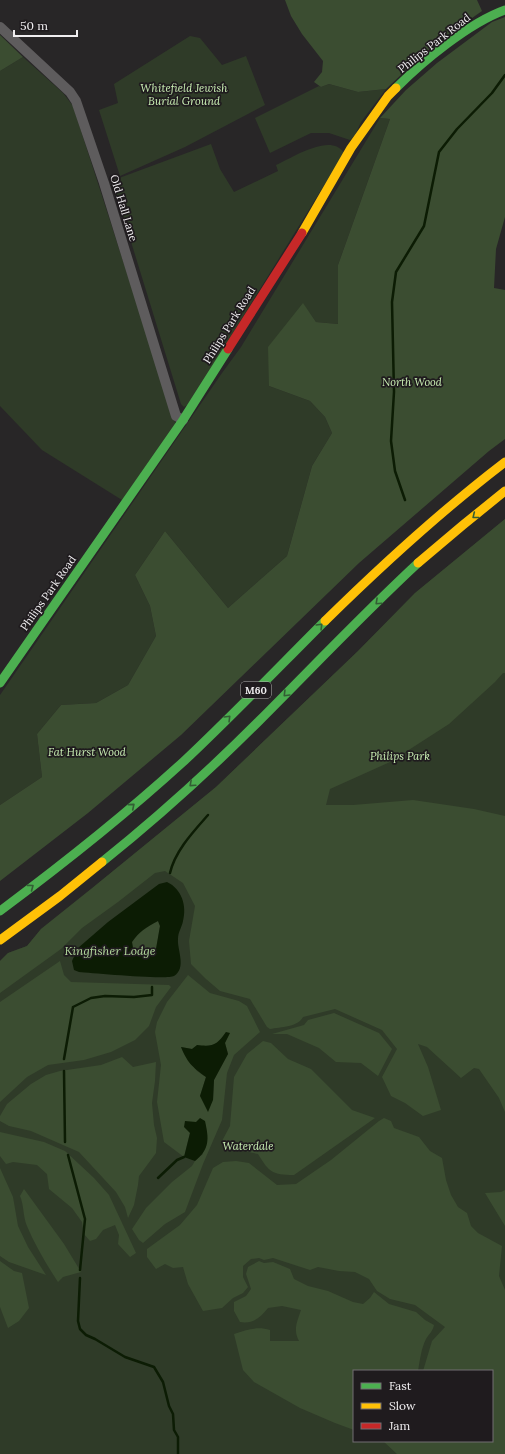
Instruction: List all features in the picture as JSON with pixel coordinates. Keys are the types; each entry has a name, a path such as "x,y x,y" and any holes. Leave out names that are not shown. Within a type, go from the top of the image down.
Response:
{"main road":[{"name":"Philips Park Road","path":"0,683 183,420 314,214 351,148 388,96 413,71 451,42 489,16 505,10"},
{"name":"M60","path":"0,911 95,837 154,788 207,740 330,615 408,541 505,462"},
{"name":"M60","path":"0,940 108,858 154,819 230,749 406,575 505,491"}],"street":[{"name":"Old Hall Lane","path":"0,27 70,92 76,101 104,183 176,416 183,420"}],"green space":[{"path":"285,0 477,0 482,11 421,56 386,89 358,92 329,84 321,87 314,82 322,72 323,61 302,34 291,16"},
{"name":"North Wood","path":"505,17 505,217 496,249 494,288 505,290 505,439 489,451 359,563 181,735 88,813 0,881 0,805 42,777 37,734 61,705 96,703 128,685 156,636 150,606 135,575 165,531 228,608 287,556 312,466 332,433 325,417 310,401 269,386 268,347 303,303 316,322 338,324 338,265 390,119 380,118 406,90 437,63 492,22"},
{"path":"0,35 23,57 0,71"},
{"name":"Whitefield Jewish Burial Ground","path":"190,36 200,38 222,65 246,56 265,105 185,147 120,176 99,110 118,103 114,84"},
{"path":"23,57 63,93 73,106 176,425 122,500 42,450 0,406 0,71"},
{"path":"329,84 358,92 386,89 361,122 355,135 350,140 329,133 311,133 270,153 255,118 319,86 321,87"},
{"path":"380,118 390,119 338,265 338,324 316,322 303,304 269,386 310,401 325,417 332,433 312,466 287,556 228,608 165,531 135,575 150,606 156,636 128,685 96,703 61,705 37,734 42,777 0,805 0,695 241,347"},
{"path":"211,144 220,169 234,192 278,171 276,165 311,148 330,145 338,147 344,153 189,404 184,407 181,404 111,181"},
{"name":"Waterdale","path":"505,519 505,1454 0,1454 0,961 8,953 27,946 41,929 216,787 358,651 415,593"},
{"path":"505,519 505,673 503,673 449,724 390,762 330,789 326,805 353,805 413,800 474,809 505,816 505,1112 499,1098 479,1069 474,1068 461,1078 427,1047 418,1044 428,1067 441,1110 423,1116 405,1103 391,1096 382,1077 397,1049 382,1030 335,1009 303,1017 293,1025 270,1029 267,1027 250,999 220,991 191,964 189,941 195,906 183,883 165,871 155,873 82,928 61,949 0,993 0,961 8,953 27,946 41,929 216,787 358,651 415,593"},
{"path":"158,921 160,926 156,949 150,951 133,949 132,942 137,935"},
{"path":"60,961 64,975 71,982 169,985 171,987 156,1007 149,1026 135,1040 111,1052 84,1060 48,1065 27,1077 0,1102 0,1002"},
{"path":"188,975 210,993 239,1001 247,1006 260,1032 234,1055 227,1073 222,1120 203,1164 185,1212 165,1224 143,1243 139,1240 132,1229 146,1208 203,1154 190,1133 184,1157 164,1142 157,1102 161,1065 155,1032 157,1022 167,1002","holes":["226,1032 225,1043 228,1054 214,1080 213,1100 200,1096 206,1077 197,1071 181,1047 192,1049 197,1046 211,1045 220,1040"]},
{"path":"334,1013 379,1033 392,1049 378,1076 361,1063 336,1062 319,1048 287,1034 272,1034 304,1025 308,1020"},
{"path":"263,1041 271,1043 288,1059 311,1069 352,1110 375,1118 294,1175 276,1173 268,1169 258,1154 225,1149 222,1141 230,1126 234,1077 247,1054"},
{"path":"122,1057 133,1067 156,1062 152,1103 157,1138 156,1153 139,1176 134,1205 128,1218 125,1207 116,1192 79,1152 31,1131 9,1126 0,1121 0,1116 7,1104 31,1084 46,1075 60,1071 101,1065"},
{"path":"384,1118 391,1121 394,1128 419,1137 430,1151 442,1158 446,1180 451,1195 458,1207 467,1213 471,1226 478,1233 502,1246 499,1276 505,1290 505,1454 397,1454 384,1442 493,1442 493,1370 423,1370 432,1341 445,1327 415,1305 390,1299 377,1291 369,1279 355,1272 318,1267 310,1270 273,1258 264,1260 259,1258 251,1259 243,1266 243,1277 248,1287 243,1293 233,1298 222,1308 203,1311 188,1284 183,1267 173,1268 165,1264 156,1269 147,1257 147,1249 180,1225 197,1205 213,1168 223,1162 236,1161 249,1163 277,1185 296,1184 331,1160"},
{"path":"0,1132 44,1142 65,1151 94,1178 109,1195 136,1253 130,1257 118,1244 119,1235 115,1225 103,1230 96,1239 90,1241 84,1234 82,1222 72,1208 49,1189 47,1174 37,1165 13,1162 6,1164 0,1156"},
{"path":"0,1168 13,1197 18,1226 28,1247 46,1275 9,1262 0,1256"},
{"path":"24,1189 64,1244 81,1272 63,1277 58,1282 30,1233 20,1196"},
{"path":"505,1190 505,1226 485,1193 501,1192"},
{"path":"0,1261 14,1271 22,1273 29,1308 19,1321 8,1328 0,1307"},
{"path":"259,1261 264,1263 273,1262 290,1269 294,1279 308,1286 328,1291 353,1302 363,1304 374,1292 389,1304 416,1312 425,1320 434,1325 423,1347 418,1370 353,1370 353,1430 300,1408 254,1382 243,1370 234,1334 261,1328 270,1330 270,1341 299,1341 296,1330 301,1310 282,1306 268,1308 256,1320 240,1322 234,1311 234,1302 246,1296 251,1289 246,1274 248,1267"}],"water":[{"name":"Kingfisher Lodge","path":"167,882 172,885 180,893 184,904 184,915 178,936 181,964 178,973 174,976 158,977 79,972 74,970 72,961 78,948 108,922 159,884","holes":["158,921 160,926 156,949 150,951 133,948 132,942 143,930"]},
{"path":"226,1032 230,1033 225,1043 228,1054 214,1080 213,1100 208,1112 200,1096 206,1077 190,1064 181,1047 192,1049 197,1045 207,1046 214,1044 220,1040"},
{"path":"200,1118 205,1121 208,1138 206,1148 200,1157 195,1161 184,1157 190,1133 184,1127 185,1121 196,1122"}],"waterway":[{"path":"405,500 395,471 391,441 394,392 392,302 396,272 424,226 439,152 457,129 492,93 505,75"},
{"path":"170,873 172,865 180,849 208,815"},
{"path":"64,1059 73,1007 91,998 105,996 134,997 152,995 152,987"},
{"path":"64,1071 65,1142"},
{"path":"68,1155 85,1219 80,1270"},
{"path":"158,1178 177,1160 184,1157"},
{"path":"80,1278 78,1321 80,1329 86,1335 125,1357 154,1367 163,1382 169,1406 173,1414 174,1430 178,1437 178,1454"}],"traffic: fast":[{"path":"396,88 419,66 462,33 491,16 505,10"},
{"path":"0,683 183,420 228,349"},
{"path":"102,862 163,811 221,758 357,621 418,563"},
{"path":"0,911 93,839 161,782 219,727 325,621"}],"traffic: slow":[{"path":"302,233 351,148 388,96 396,88"},
{"path":"325,621 412,539 505,462"},
{"path":"418,563 505,491"},
{"path":"0,940 60,896 102,862"}],"traffic: jam":[{"path":"228,349 302,233"}],"park label":[{"name":"Fat Hurst Wood","path":"87,752"},
{"name":"Philips Park","path":"400,756"}]}
